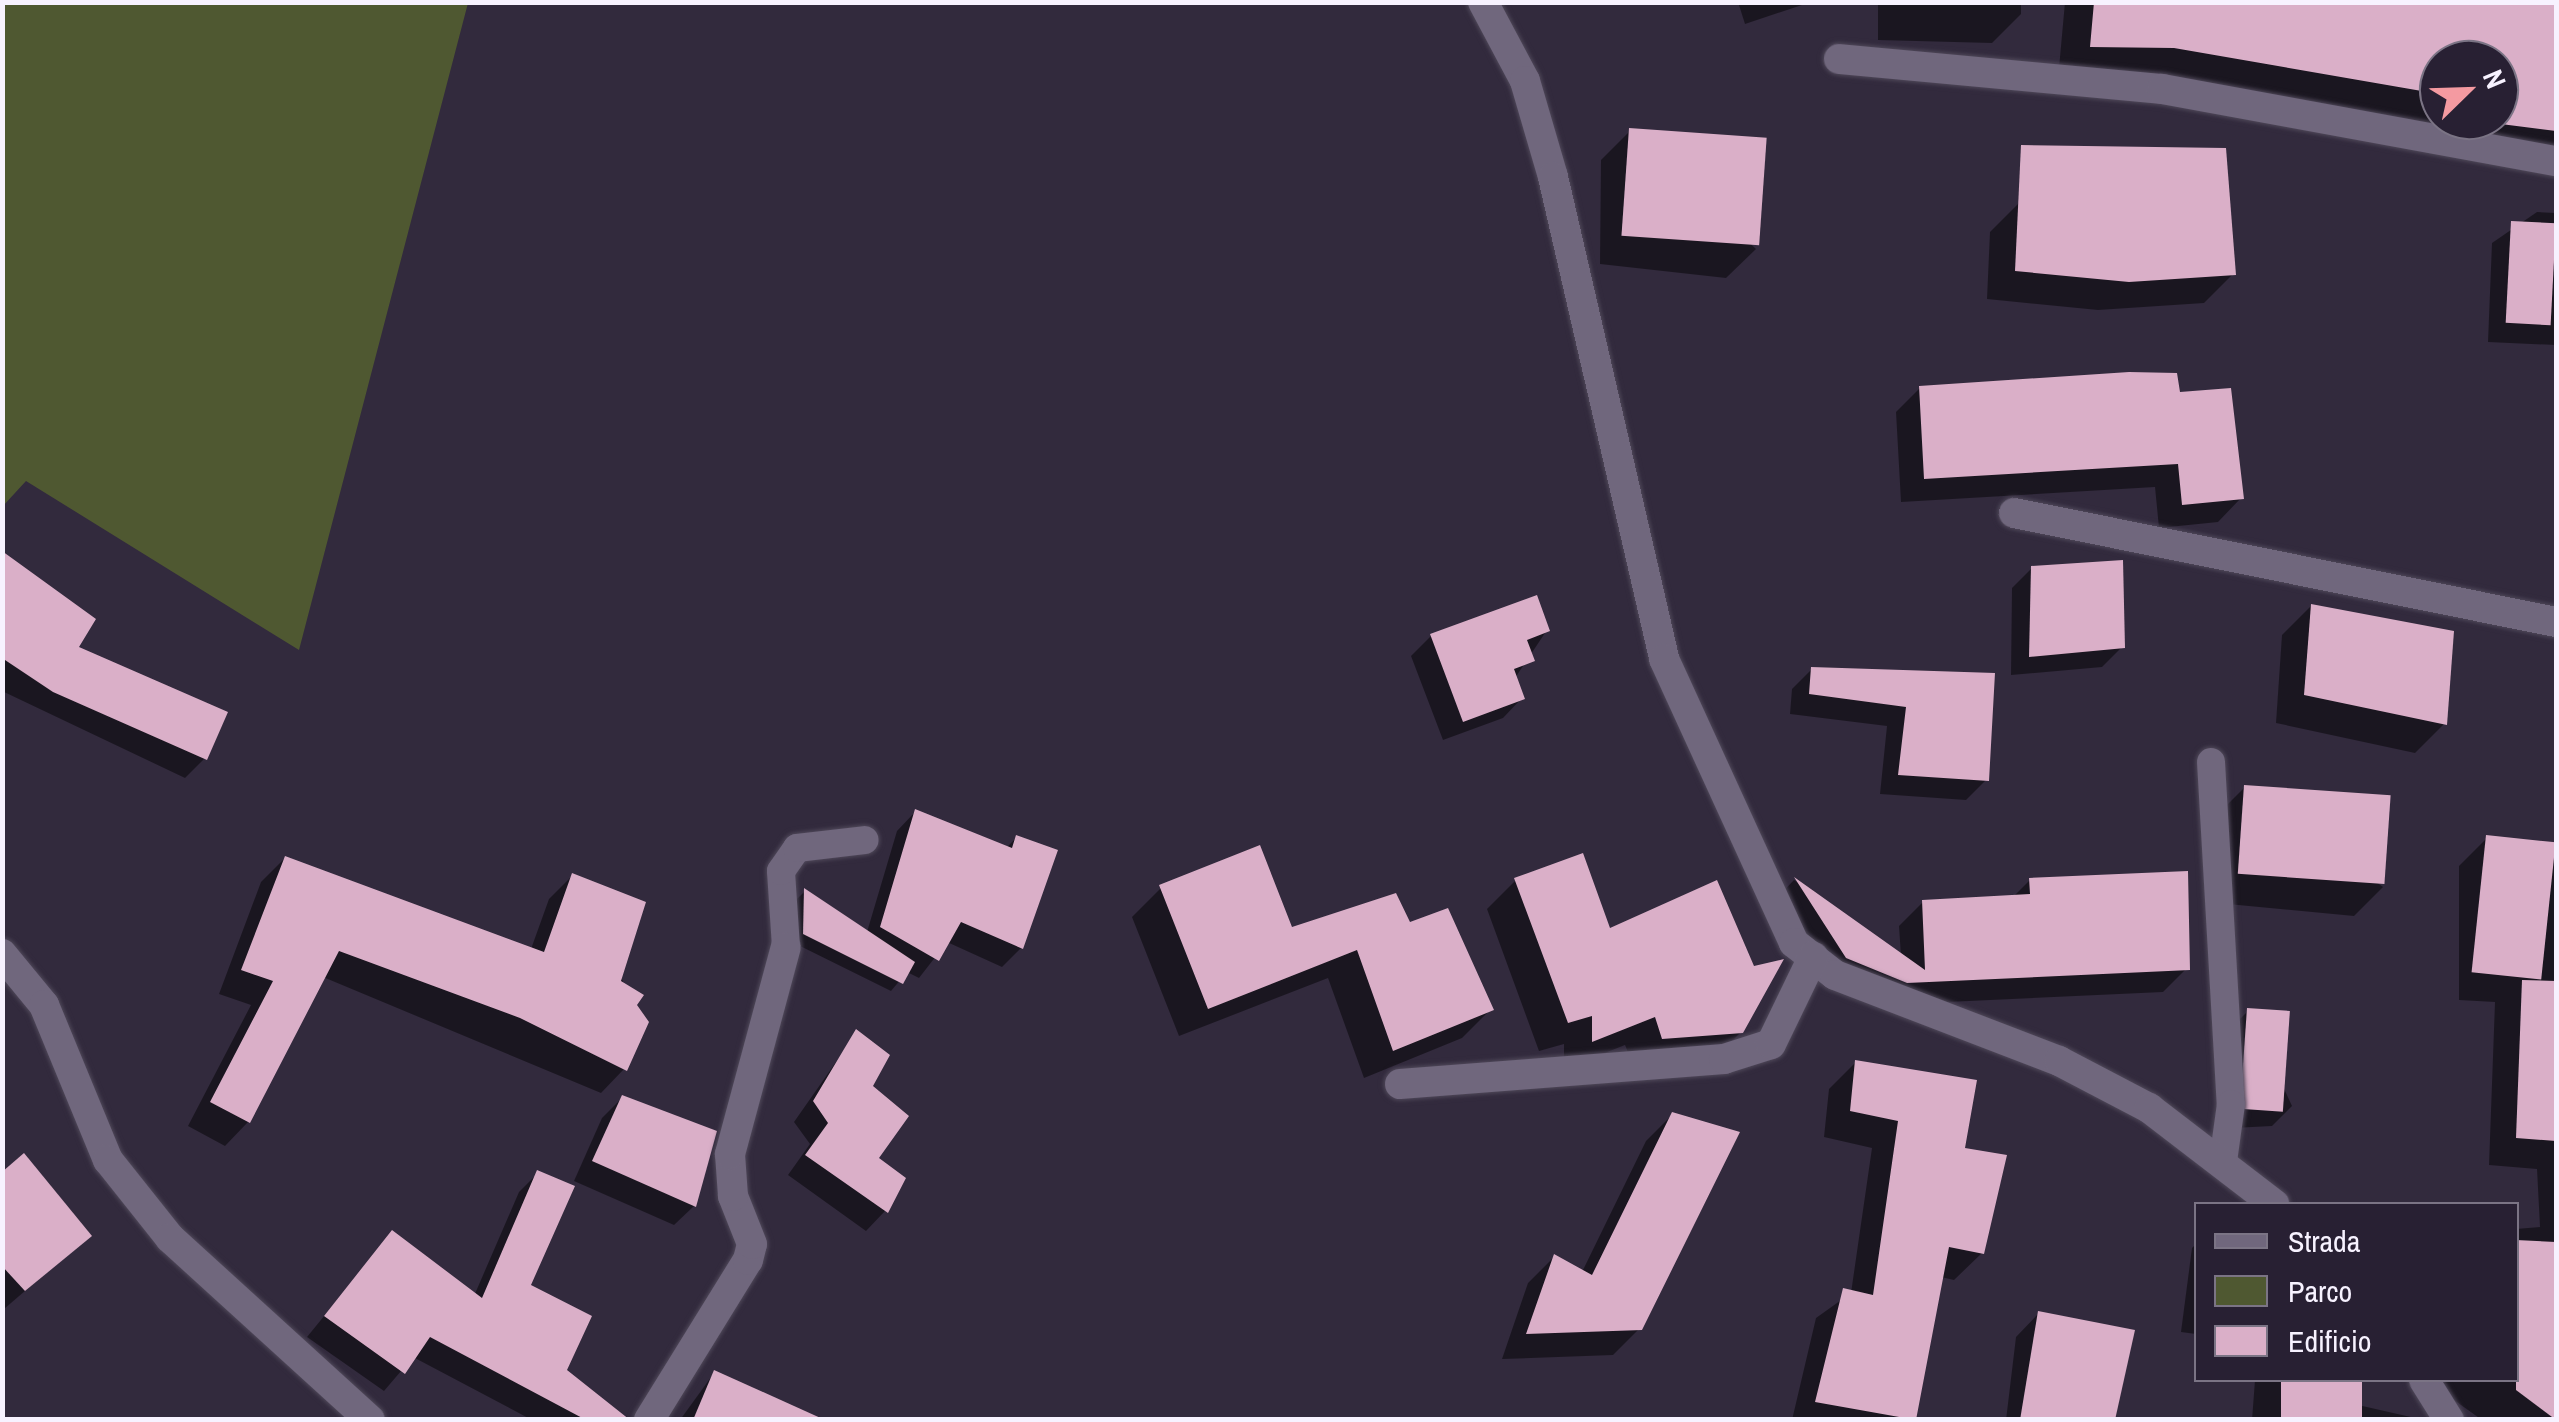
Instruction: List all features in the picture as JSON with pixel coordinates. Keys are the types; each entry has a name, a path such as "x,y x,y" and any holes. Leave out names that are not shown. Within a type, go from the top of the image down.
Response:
{"street":[{"path":"1483,2 1525,80 1553,177 1664,658 1767,898 1813,958 1835,975 2059,1060 2149,1108 2272,1202"},
{"path":"1839,58 2162,90 2556,160"},
{"path":"2014,513 2556,622"},
{"path":"648,1420 748,1260 730,1154 786,947"},
{"path":"2,954 44,1005 108,1160 170,1238 370,1420"},
{"path":"1400,1084 1740,1054 1771,1044 1813,958"},
{"path":"2425,1382 2449,1420"}],"lane":[{"path":"2212,762 2231,1104 2223,1162"},
{"path":"786,947 780,904 789,860 798,848 865,840"}],"green space":[{"path":"3,2 468,3 299,650 26,481 3,506"}],"building":[{"path":"2094,2 2556,2 2556,131 2519,126 2519,40 2419,40 2419,91 2174,48 2090,47"},
{"path":"1629,128 1767,138 1759,245 1621,236"},
{"path":"2021,145 2226,148 2236,275 2129,282 2015,271"},
{"path":"2511,221 2556,223 2551,325 2506,323"},
{"path":"2129,372 2177,373 2180,392 2231,388 2244,499 2182,505 2178,464 1924,479 1919,386"},
{"path":"2,551 96,619 79,647 228,712 207,760 53,692 2,658"},
{"path":"2123,560 2125,648 2029,657 2031,566"},
{"path":"1537,595 1550,631 1527,640 1535,661 1514,669 1525,699 1463,722 1430,634"},
{"path":"2311,604 2454,631 2447,725 2304,695"},
{"path":"1811,667 1995,673 1989,781 1898,775 1906,707 1809,694"},
{"path":"2244,785 2391,795 2384,884 2238,874"},
{"path":"915,809 1012,848 1016,835 1058,850 1023,949 961,922 939,961 880,927"},
{"path":"2486,835 2556,842 2541,980 2472,972"},
{"path":"1260,845 1292,927 1396,893 1410,922 1448,908 1494,1010 1393,1051 1357,950 1208,1009 1159,885"},
{"path":"1583,853 1610,928 1717,880 1754,966 1784,959 1743,1033 1662,1039 1655,1017 1592,1042 1592,1016 1568,1023 1514,878"},
{"path":"285,856 544,952 572,873 646,902 621,981 644,995 637,1005 649,1022 627,1071 520,1018 339,951 250,1123 210,1102 273,981 241,970"},
{"path":"2188,871 2190,970 1907,983 1846,958 1794,877 1925,970 1922,900 2030,894 2029,878"},
{"path":"804,888 915,962 903,984 803,934"},
{"path":"2522,980 2556,981 2556,1141 2516,1138"},
{"path":"2247,1008 2290,1011 2283,1112 2240,1109"},
{"path":"856,1029 890,1055 873,1086 909,1116 879,1158 906,1178 888,1213 805,1155 828,1123 813,1101"},
{"path":"1855,1060 1977,1080 1965,1148 2007,1155 1984,1254 1949,1247 1916,1420 1815,1402 1843,1288 1873,1295 1898,1121 1850,1111"},
{"path":"622,1095 717,1131 696,1207 592,1161"},
{"path":"1672,1112 1740,1132 1642,1330 1526,1334 1554,1254 1592,1275"},
{"path":"24,1153 92,1236 25,1291 2,1266 2,1172"},
{"path":"537,1170 575,1186 531,1285 592,1316 567,1370 630,1420 586,1420 430,1337 405,1374 324,1316 392,1230 482,1298"},
{"path":"2519,1240 2556,1242 2556,1420 2516,1390"},
{"path":"2038,1311 2135,1330 2115,1420 2020,1420"},
{"path":"714,1370 825,1420 693,1420"},
{"path":"2281,1382 2362,1382 2362,1420 2281,1420"}]}
